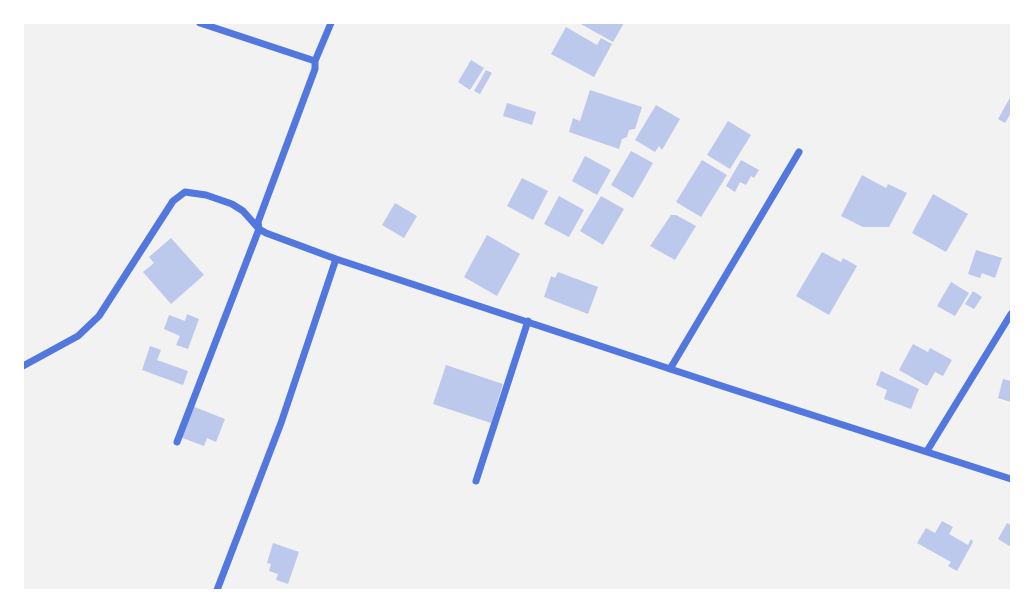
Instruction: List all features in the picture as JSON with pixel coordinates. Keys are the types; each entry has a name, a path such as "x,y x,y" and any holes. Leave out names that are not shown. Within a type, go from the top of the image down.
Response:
{"street":[{"path":"200,23 315,61"},
{"path":"177,442 259,229 258,222 331,23"},
{"path":"670,369 799,152"},
{"path":"23,366 78,336 99,316 173,201 186,192 206,195 232,204 243,211 259,229 336,259 1011,479"},
{"path":"217,590 281,423 336,259"},
{"path":"927,451 1011,314"},
{"path":"476,481 528,321"}],"building":[{"path":"579,23 624,23 613,42"},
{"path":"566,27 597,45 601,38 612,44 594,77 551,54"},
{"path":"471,60 484,68 470,90 458,82"},
{"path":"486,70 492,73 480,94 474,91"},
{"path":"590,90 642,107 635,129 629,130 619,149 569,132 573,118 580,121"},
{"path":"1011,96 1011,113 1005,123 998,119"},
{"path":"507,103 536,112 532,125 503,116"},
{"path":"656,105 680,119 662,150 659,146 655,152 635,140"},
{"path":"728,121 751,135 730,169 707,155"},
{"path":"631,151 653,163 633,198 611,185"},
{"path":"585,156 611,170 597,195 572,181"},
{"path":"702,160 727,175 701,217 676,202"},
{"path":"741,160 759,170 754,178 751,176 746,185 740,182 735,192 726,186"},
{"path":"862,175 886,188 888,184 907,193 889,227 863,227 841,216"},
{"path":"522,178 548,191 533,220 507,206"},
{"path":"933,194 968,214 946,252 912,233"},
{"path":"559,196 584,210 569,237 544,224"},
{"path":"601,196 624,209 603,245 580,231"},
{"path":"395,203 417,216 404,238 382,225"},
{"path":"671,215 696,226 675,260 650,246"},
{"path":"487,235 520,254 497,296 464,277"},
{"path":"171,238 204,275 171,304 143,272 154,263 149,257"},
{"path":"976,250 1002,258 995,278 982,273 980,278 968,274"},
{"path":"822,252 841,262 843,258 857,266 829,315 796,296"},
{"path":"558,272 598,287 588,314 544,297 551,276 555,278"},
{"path":"951,282 969,293 955,316 937,306"},
{"path":"973,291 982,297 974,309 965,304"},
{"path":"187,314 199,319 188,349 176,345 180,336 164,329 169,315 185,321"},
{"path":"913,344 928,352 930,348 952,360 943,376 935,372 927,386 899,370"},
{"path":"150,346 161,350 157,360 188,371 183,385 142,370"},
{"path":"446,365 503,384 491,423 433,404"},
{"path":"881,371 919,389 911,409 884,399 887,390 876,385"},
{"path":"1003,379 1011,381 1011,402 998,398"},
{"path":"192,406 225,419 216,442 207,438 204,446 180,437"},
{"path":"942,521 953,527 949,534 968,545 971,539 973,542 957,571 948,566 951,562 917,543 926,528 935,533"},
{"path":"1007,523 1011,525 1011,547 998,539"},
{"path":"273,543 299,552 288,584 276,580 278,574 269,571 271,564 267,563"}]}
